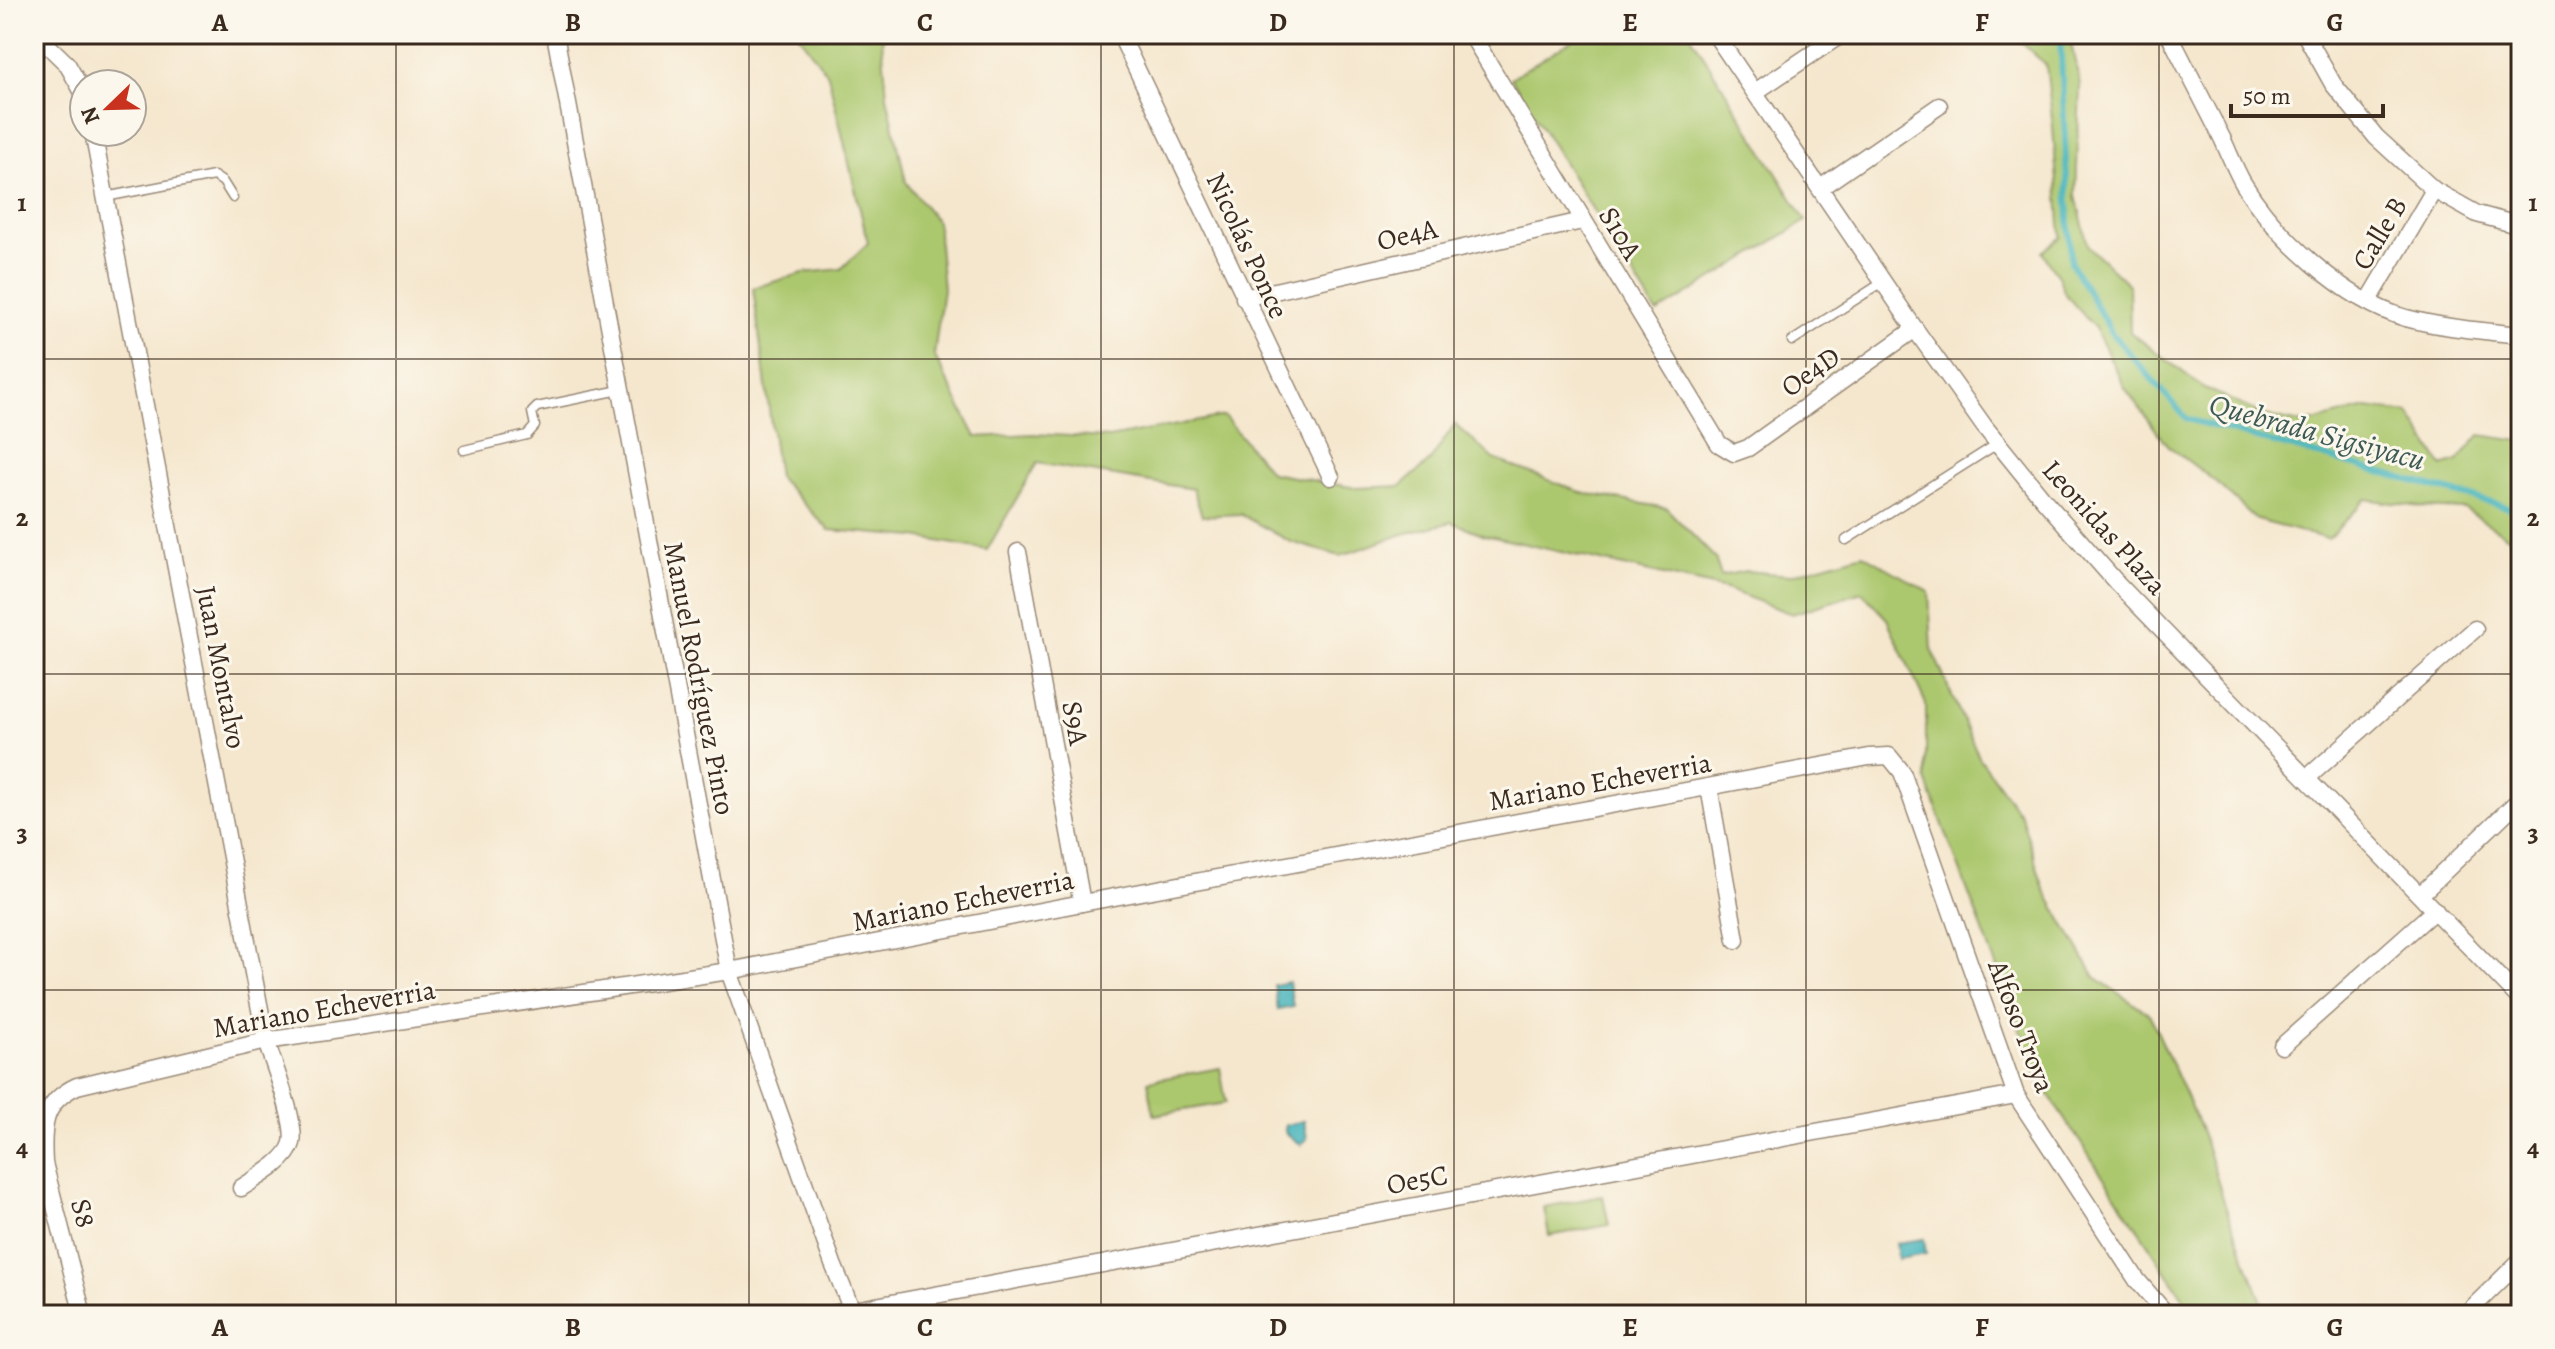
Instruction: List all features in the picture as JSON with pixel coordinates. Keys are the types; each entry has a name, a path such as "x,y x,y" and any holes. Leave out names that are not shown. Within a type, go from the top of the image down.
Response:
{"street":[{"path":"36,34 69,68"},
{"name":"Manuel Rodríguez Pinto","path":"555,34 729,971 853,1312"},
{"name":"Nicolás Ponce","path":"1120,34 1331,477"},
{"name":"S10A","path":"1471,34 1719,444 1734,453"},
{"name":"Leonidas Plaza","path":"1715,34 1915,329 2043,499 2117,583 2520,996"},
{"path":"1755,92 1842,34"},
{"path":"2169,34 2243,183 2275,224 2312,261 2339,284 2368,302 2404,317 2469,330 2521,335"},
{"path":"2305,34 2333,84 2376,137 2434,190 2477,214 2521,226"},
{"path":"1820,188 1939,106"},
{"name":"Juan Montalvo","path":"96,148 266,1041 287,1110 292,1144 281,1159 241,1188"},
{"name":"Calle B","path":"2368,302 2434,190"},
{"name":"Oe4A","path":"1244,298 1582,221"},
{"name":"Oe4D","path":"1734,453 1748,448 1915,329"},
{"name":"S9A","path":"1018,552 1082,903"},
{"path":"2307,778 2475,629"},
{"name":"Mariano Echeverria","path":"45,1123 51,1107 62,1093 77,1086 266,1041 729,971 1869,757 1889,756 1902,772"},
{"name":"Alfoso Troya","path":"1902,772 2016,1095 2137,1280 2167,1315"},
{"path":"1709,787 1736,940"},
{"path":"2420,895 2521,798"},
{"path":"2282,1046 2435,910"},
{"name":"Oe5C","path":"827,1315 2016,1095"},
{"name":"S8","path":"45,1123 44,1163 83,1315"},
{"path":"2465,1315 2521,1260"}],"lane":[{"path":"105,197 214,176 223,182 233,198"},
{"path":"1792,341 1883,282"},
{"path":"464,450 527,435 535,426 532,412 537,407 620,390"},
{"path":"1846,540 1998,443"}],"green space":[{"path":"798,34 886,34 882,40 887,96 906,182 937,222 943,289 934,355 976,437 1033,434 1109,438 1224,416 1271,473 1356,488 1401,486 1429,462 1455,424 1494,459 1583,493 1666,508 1715,558 1721,576 1746,571 1789,575 1863,554 1929,592 1932,650 1979,757 2021,816 2044,889 2095,977 2150,1015 2202,1132 2229,1217 2267,1315 2195,1315 2039,1080 1926,780 1926,704 1887,619 1862,592 1792,614 1726,589 1485,535 1452,522 1403,534 1340,556 1291,542 1240,514 1202,516 1193,489 1037,463 987,550 916,537 829,530 778,477 753,288 803,273 841,269 868,243 828,75"},
{"path":"1582,34 1690,34 1806,221 1657,313 1511,78"},
{"path":"2012,34 2069,34 2080,85 2076,196 2088,246 2129,285 2130,332 2204,388 2263,415 2305,424 2366,408 2409,413 2442,466 2458,461 2480,435 2521,441 2521,545 2464,509 2420,507 2366,499 2328,539 2257,520 2212,479 2167,445 2125,388 2095,328 2065,294 2059,278 2042,252 2061,237 2046,65"},
{"path":"1220,1068 1226,1103 1154,1115 1148,1081"},
{"path":"1603,1196 1609,1225 1549,1236 1544,1207"},
{"path":"1973,1303 1975,1315 1904,1315"}],"water":[{"path":"1289,982 1293,1007 1278,1010 1274,985"},
{"path":"1304,1121 1307,1139 1301,1145 1285,1132 1285,1125"},
{"path":"1924,1239 1926,1254 1898,1259 1896,1243"}],"waterway":[{"name":"Quebrada Sigsiyacu","path":"2060,34 2071,263 2113,335 2187,419 2521,511"}]}
